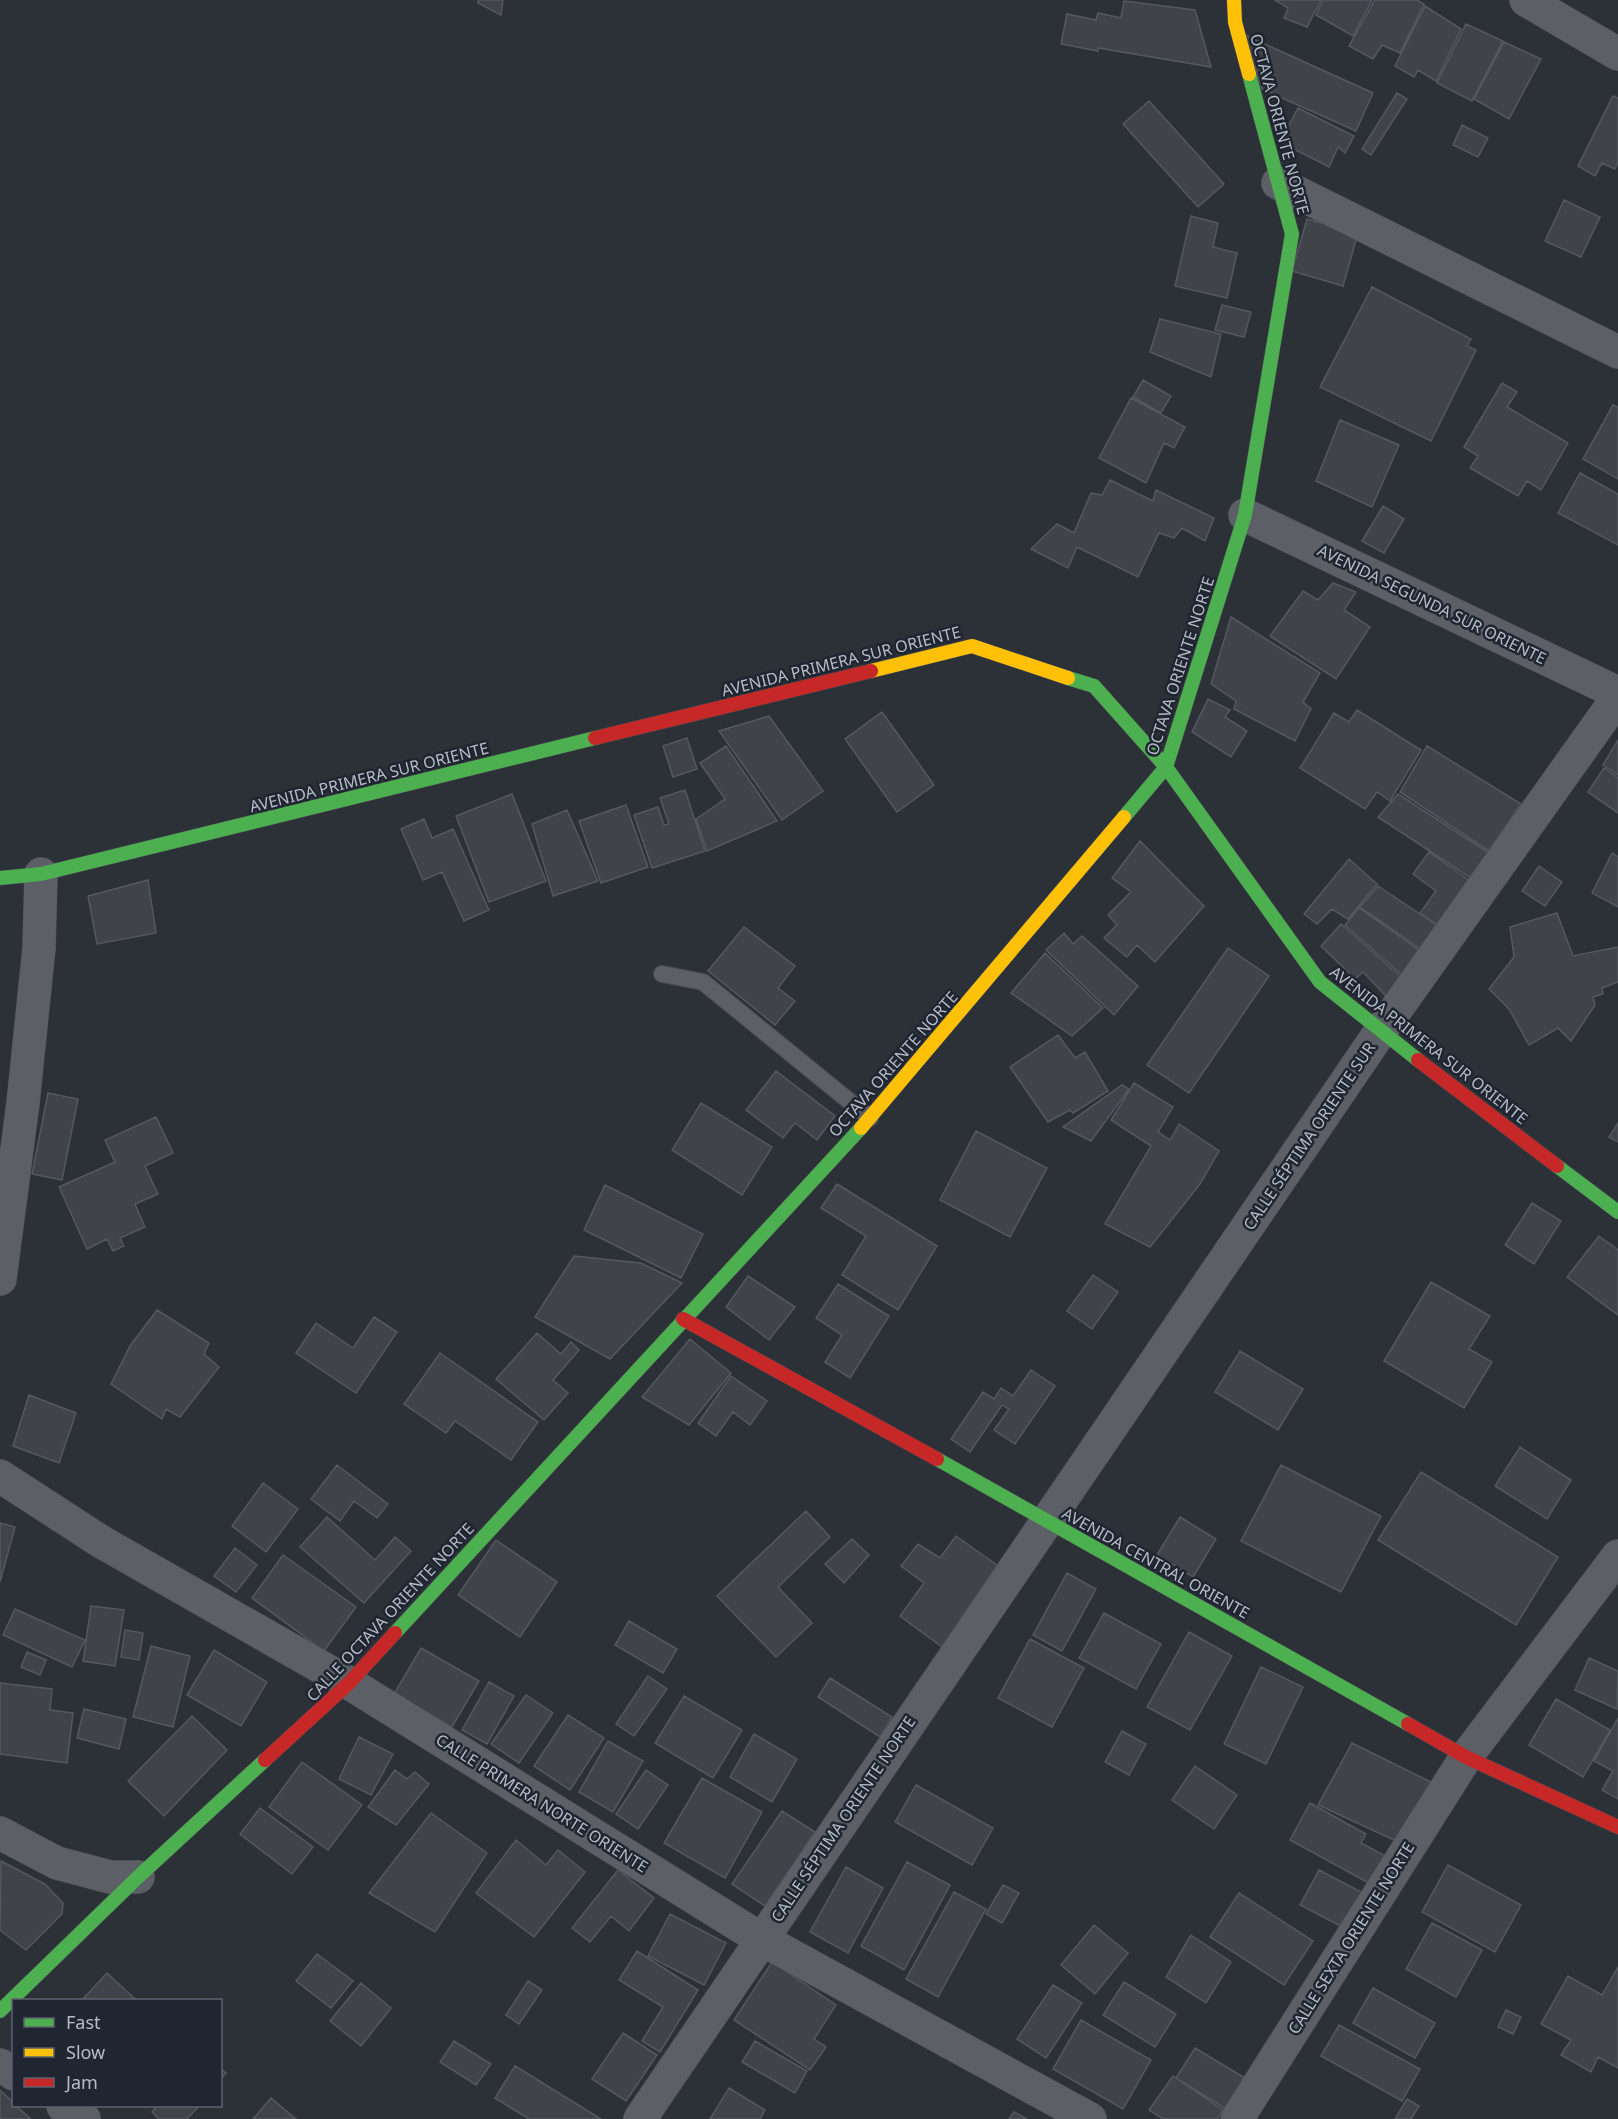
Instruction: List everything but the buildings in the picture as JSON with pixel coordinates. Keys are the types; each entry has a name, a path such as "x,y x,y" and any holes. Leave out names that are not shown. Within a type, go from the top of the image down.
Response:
{"street":[{"name":"OCTAVA ORIENTE NORTE","path":"683,1319 870,1118 1166,767 1245,515 1292,234 1235,22 1234,0"},
{"path":"1526,0 1618,54"},
{"path":"1278,183 1618,352"},
{"name":"AVENIDA SEGUNDA SUR ORIENTE","path":"1245,515 1618,695"},
{"name":"AVENIDA PRIMERA SUR ORIENTE","path":"0,878 41,874 972,646 1094,686 1166,767 1320,982 1380,1032 1618,1212"},
{"name":"CALLE SÉPTIMA ORIENTE SUR","path":"1047,1520 1380,1032 1618,695"},
{"path":"0,1279 23,1103 39,948 41,874"},
{"name":"AVENIDA CENTRAL ORIENTE","path":"683,1319 1047,1520 1466,1756 1618,1827"},
{"name":"CALLE OCTAVA ORIENTE NORTE","path":"12,1999 138,1877 349,1683 683,1319"},
{"name":"CALLE PRIMERA NORTE ORIENTE","path":"0,1476 100,1541 349,1683 761,1939 1090,2119"},
{"name":"CALLE SÉPTIMA ORIENTE NORTE","path":"640,2119 1047,1520"},
{"name":"CALLE SEXTA ORIENTE NORTE","path":"1237,2119 1466,1756 1618,1556"},
{"path":"0,1833 57,1863 110,1876 138,1877"},
{"name":"CALLE OCTAVA ORIENTE NORTE","path":"0,2011 12,1999"},
{"path":"65,2107 84,2119"}],"lane":[{"path":"662,974 703,982 870,1118"}],"traffic: fast":[{"path":"1124,817 1166,767 1245,515 1292,234 1249,74"},
{"path":"1068,678 1094,686 1166,767 1320,982 1418,1060"},
{"path":"0,878 41,874 595,738"},
{"path":"395,1633 861,1128"},
{"path":"1557,1166 1618,1212"},
{"path":"937,1459 1408,1724"},
{"path":"12,1999 138,1877 265,1760"},
{"path":"0,2011 12,1999"}],"traffic: slow":[{"path":"1234,0 1235,22 1249,74"},
{"path":"871,671 972,646 1068,678"},
{"path":"861,1128 1124,817"}],"traffic: jam":[{"path":"595,738 871,671"},
{"path":"1418,1060 1557,1166"},
{"path":"683,1319 937,1459"},
{"path":"265,1760 349,1683 395,1633"},
{"path":"1408,1724 1466,1757 1618,1827"}]}
